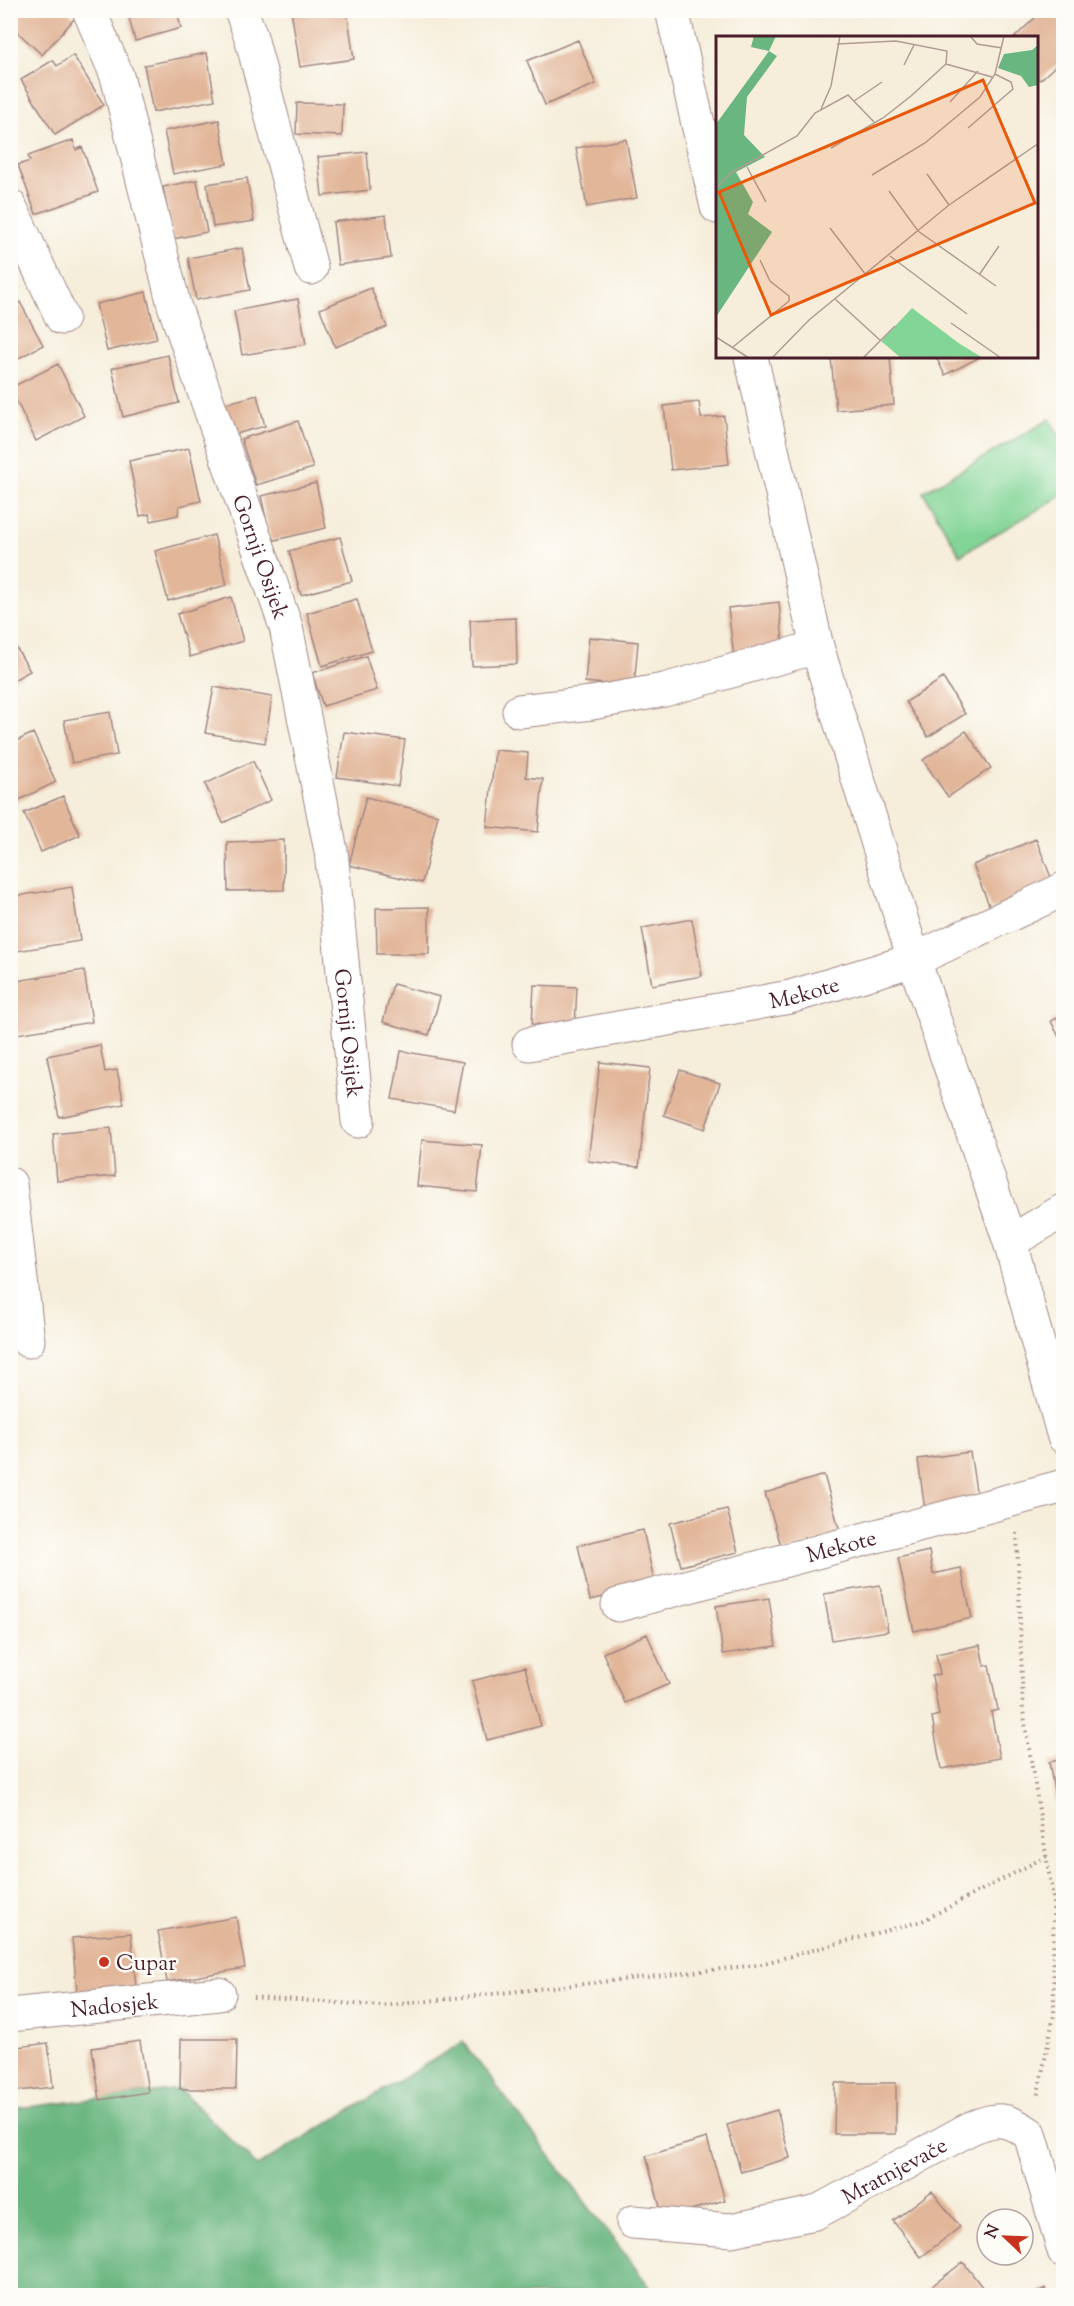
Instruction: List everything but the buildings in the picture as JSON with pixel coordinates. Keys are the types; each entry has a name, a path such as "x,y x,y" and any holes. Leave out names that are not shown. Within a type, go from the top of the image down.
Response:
{"street":[{"name":"Gornji Osijek","path":"89,10 117,76 174,305 286,627 331,851 358,1121"},
{"path":"241,10 251,37 311,268"},
{"path":"672,10 716,203"},
{"path":"10,206 62,318"},
{"path":"751,358 817,647 914,960 1010,1242 1064,1437"},
{"path":"519,711 592,703 664,690 817,647"},
{"name":"Mekote","path":"529,1044 790,997 914,960 1064,889"},
{"path":"10,1184 28,1341"},
{"path":"1010,1242 1064,1210"},
{"name":"Mekote","path":"618,1605 1064,1486"},
{"name":"Nadosjek","path":"10,2015 219,1994"},
{"name":"Mratnjevače","path":"633,2222 731,2230 815,2213 908,2161 990,2120 1010,2121 1030,2134"},
{"path":"1030,2134 1064,2251"}],"path":[{"path":"1016,1499 1023,1710 1053,1898 1054,2015 1030,2134"},
{"path":"219,1994 382,2006 757,1965 922,1921 1047,1856"}],"green space":[{"path":"1050,419 1063,443 1063,495 960,555 923,492"},
{"path":"463,2042 656,2295 11,2295 10,2109 180,2089 257,2166"}],"place":[{"name":"Cupar","path":"104,1962"}]}
